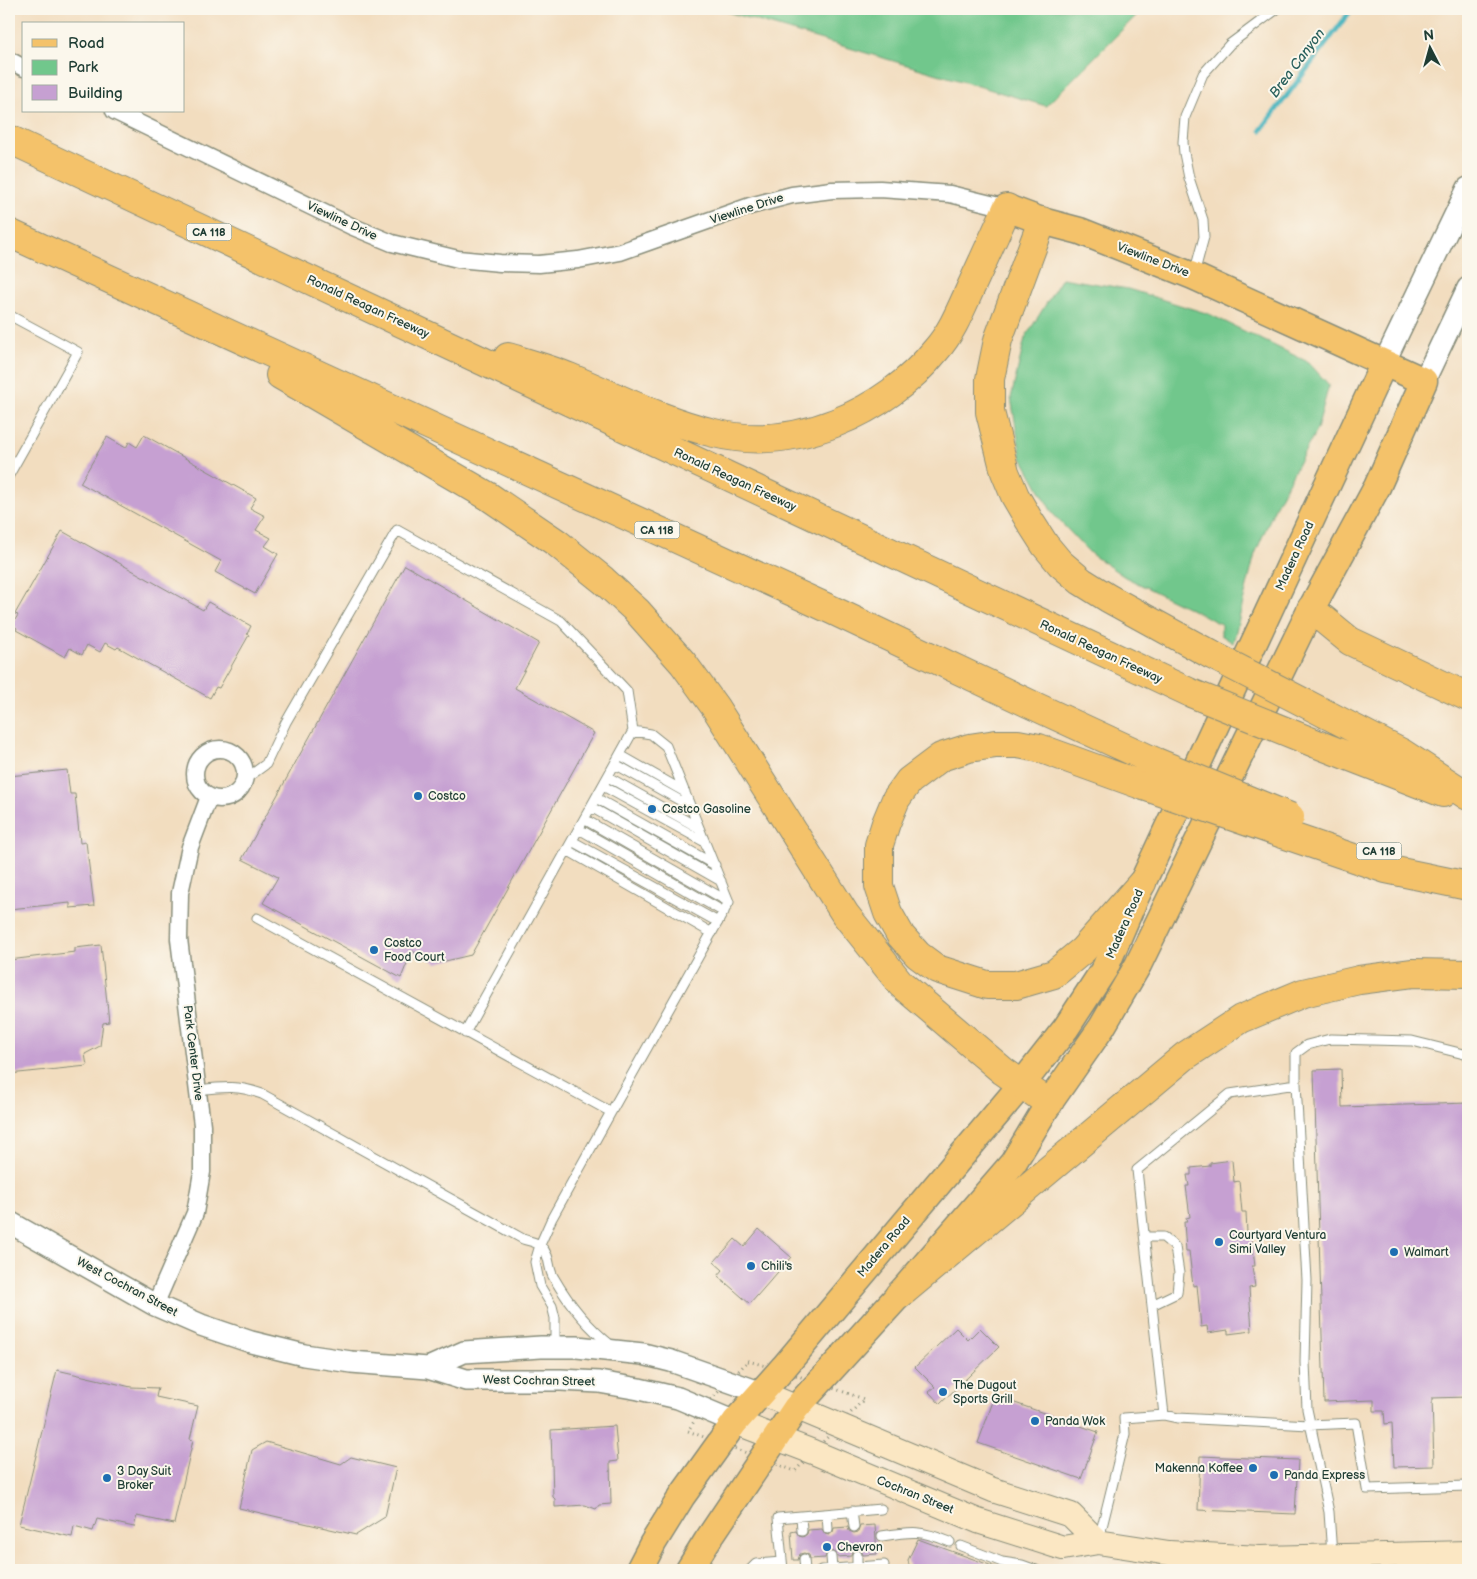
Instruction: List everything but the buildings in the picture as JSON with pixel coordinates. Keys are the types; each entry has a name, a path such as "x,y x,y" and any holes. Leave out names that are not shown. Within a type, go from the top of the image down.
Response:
{"highway":[{"name":"Ronald Reagan Freeway","path":"9,139 1191,693 1468,802"},
{"path":"409,326 567,376 656,415 714,434 751,439 791,435 826,426 850,416 884,399 912,375 930,356 953,326 1007,208"},
{"path":"1042,221 998,340 990,379 990,412 1005,472 1015,496 1045,545 1081,581 1108,598 1210,654 1402,753 1468,796"},
{"name":"CA 118","path":"9,233 832,610 1287,825"},
{"path":"156,301 488,496 557,543 603,580 637,611 683,663 716,707 845,914 901,984 1003,1071 1049,1103"},
{"path":"1311,609 1350,641 1468,697"},
{"path":"1142,883 1083,950 1054,974 1016,985 987,985 937,969 918,954 901,936 888,913 880,886 879,844 896,799 909,781 941,757 968,748 996,744 1018,744 1039,748 1144,786 1287,825 1386,869 1468,884"},
{"path":"899,1295 1185,1056 1241,1019 1303,993 1360,980 1413,973 1468,974"}],"main road":[{"name":"Viewline Drive","path":"1007,208 1042,221 1080,231 1193,276 1424,382"},
{"name":"Madera Road","path":"639,1570 682,1496 735,1422 1022,1084 1066,1028 1105,968 1142,883 1384,363"},
{"path":"689,1570 796,1408 899,1295 1012,1163 1049,1103 1102,1027 1138,965 1311,609 1378,487 1424,382"},
{"path":"762,1392 993,1490 1071,1515 1098,1542"},
{"name":"Cochran Street","path":"735,1422 978,1521 1063,1548 1098,1542 1169,1553 1260,1558 1468,1553"}],"street":[{"path":"9,60 22,67"},
{"name":"Viewline Drive","path":"116,112 351,226 392,243 458,259 520,263 578,260 620,252 750,206 792,195 832,190 880,188 950,194 1007,208"},
{"name":"Madera Road","path":"1384,363 1468,188"},
{"path":"1424,382 1468,288"},
{"path":"222,749 231,751 238,756 242,763 245,772 244,780 234,794 226,798 209,797 203,793 195,779 197,764 207,752 222,749"},
{"name":"Park Center Drive","path":"155,1305 195,1213 202,1172 202,1125 179,939 180,893 190,847 209,797"},
{"name":"West Cochran Street","path":"9,1222 155,1305 201,1325 251,1342 304,1355 351,1362 428,1368 466,1380 561,1380 599,1382 639,1388 678,1398 735,1422"},
{"name":"West Cochran Street","path":"428,1368 464,1352 554,1347 618,1351 643,1354 671,1361 762,1392"}],"lane":[{"path":"1193,276 1204,237 1203,220 1189,178 1182,142 1185,117 1203,74 1230,44 1277,9"},
{"path":"9,315 78,352 9,475"},
{"path":"244,780 266,764 286,722 397,530 561,621 627,691 633,731 465,1033"},
{"path":"554,1347 554,1312 540,1286 535,1262 540,1245 552,1218 729,902 666,746 651,734 633,731"},
{"path":"620,755 685,792"},
{"path":"615,764 690,806"},
{"path":"608,777 699,828"},
{"path":"603,786 705,842"},
{"path":"596,798 715,865"},
{"path":"591,807 722,881"},
{"path":"584,819 729,902"},
{"path":"579,828 724,912"},
{"path":"572,841 718,922"},
{"path":"567,850 712,933"},
{"path":"257,918 611,1112"},
{"path":"1332,1555 1329,1512 1309,1425 1305,1362 1308,1280 1296,1084 1296,1052 1307,1045 1330,1039 1412,1041 1468,1055"},
{"path":"1164,1414 1137,1170 1230,1094 1296,1084"},
{"path":"198,1090 230,1087 244,1088 262,1094 523,1239 540,1245 549,1259 552,1276 572,1306 602,1338 618,1351"},
{"path":"1145,1237 1163,1237 1175,1247 1179,1273 1177,1293 1152,1305"},
{"path":"1098,1542 1125,1434 1124,1418 1164,1414 1178,1418 1309,1425 1356,1423 1367,1489 1468,1486"},
{"path":"750,1570 756,1564 783,1566 778,1518 881,1509"},
{"path":"852,1512 854,1527"},
{"path":"827,1514 828,1529"},
{"path":"801,1516 802,1531"},
{"path":"882,1536 914,1532 928,1533 950,1542"},
{"path":"961,1546 1002,1562 1022,1565 1036,1570"},
{"path":"856,1555 857,1567"},
{"path":"831,1557 832,1570"},
{"path":"804,1559 805,1570"},
{"path":"820,1570 884,1565"}],"green space":[{"path":"717,9 1143,9 1046,106"},
{"path":"1062,278 1128,289 1209,314 1308,362 1329,385 1317,429 1277,503 1255,554 1233,643 1221,635 1221,624 1125,577 1091,554 1053,514 1021,456 1011,398 1025,338"}],"waterway":[{"name":"Brea Canyon","path":"1261,130 1352,9"}],"place":[{"name":"Costco","path":"418,796"},
{"name":"Costco Gasoline","path":"652,809"},
{"name":"Costco Food Court","path":"374,950"},
{"name":"Courtyard Ventura Simi Valley","path":"1219,1242"},
{"name":"Walmart","path":"1394,1252"},
{"name":"Chili's","path":"751,1266"},
{"name":"The Dugout Sports Grill","path":"943,1392"},
{"name":"Panda Wok","path":"1035,1421"},
{"name":"Makenna Koffee","path":"1253,1468"},
{"name":"Panda Express","path":"1274,1475"},
{"name":"3 Day Suit Broker","path":"107,1478"},
{"name":"Chevron","path":"827,1547"}]}
